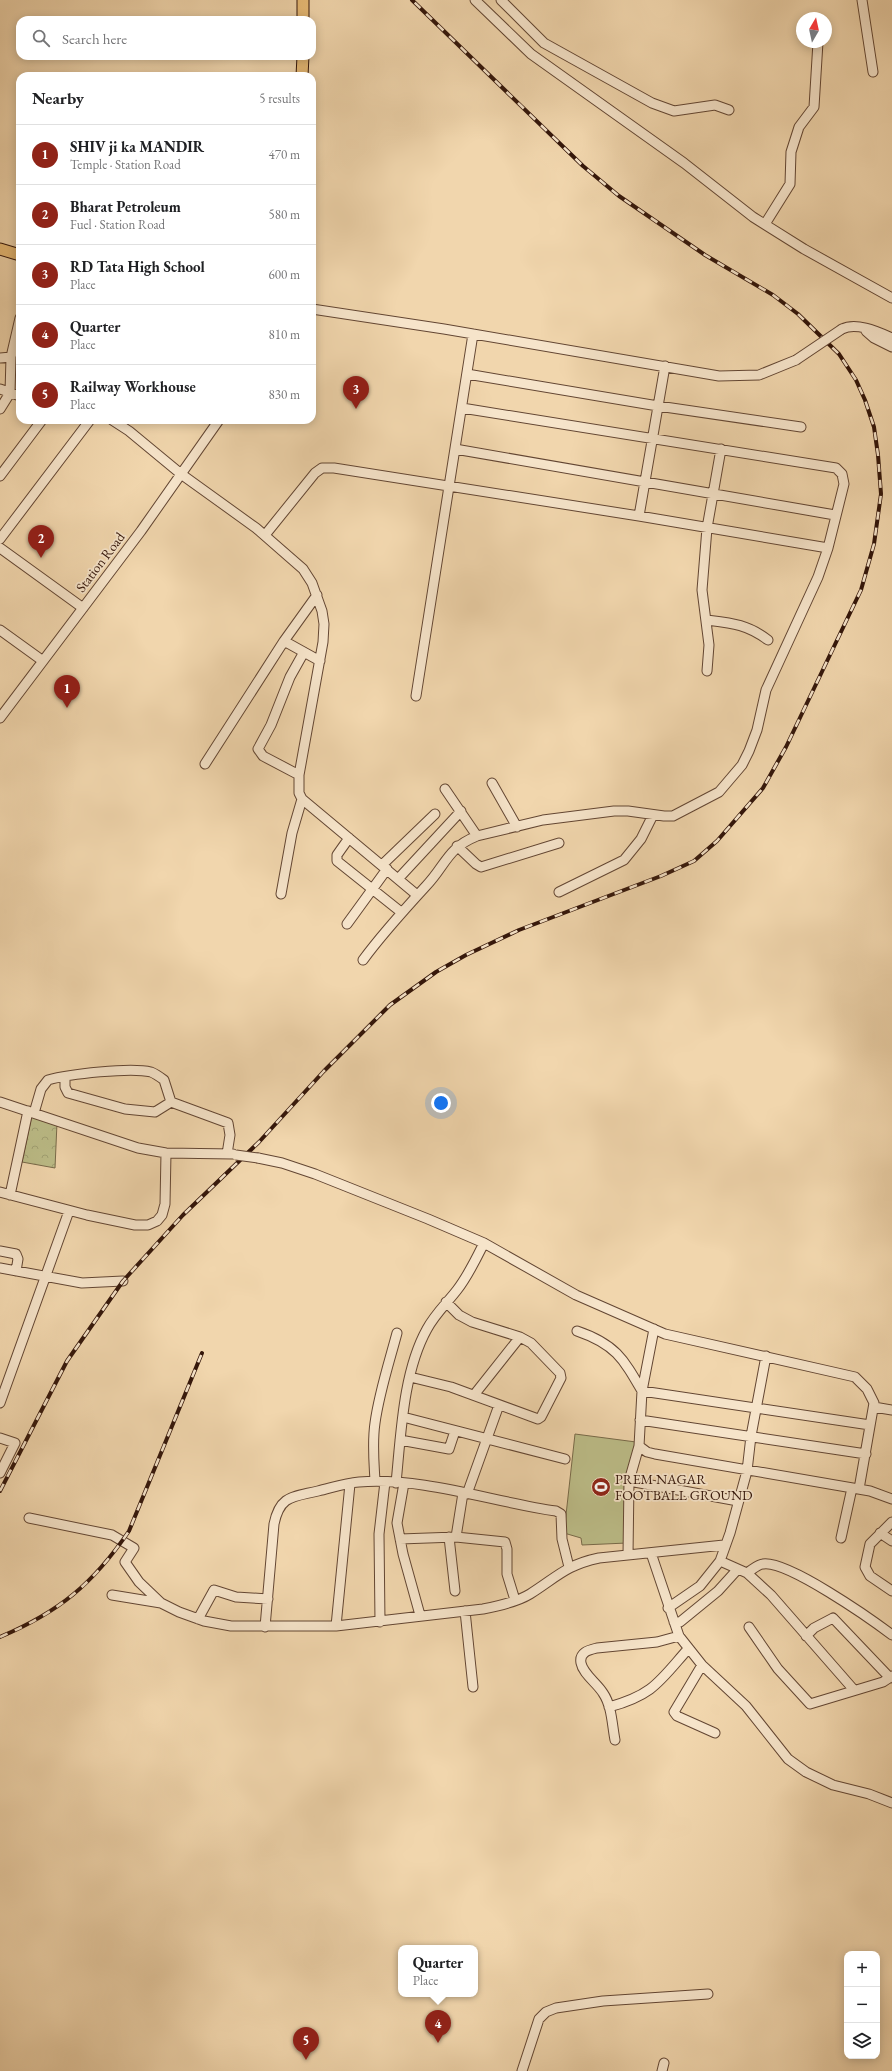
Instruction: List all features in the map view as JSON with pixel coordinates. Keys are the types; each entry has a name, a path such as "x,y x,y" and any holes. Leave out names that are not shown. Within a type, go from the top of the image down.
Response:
{"main road":[{"path":"303,0 303,16"},
{"path":"302,72 303,60"},
{"path":"0,249 16,254"}],"street":[{"path":"475,0 531,54 684,163 711,186 765,224 892,298"},
{"path":"501,0 544,43 652,104 674,111 715,105 729,110"},
{"path":"862,0 873,72"},
{"path":"765,224 790,184 791,152 799,127 814,107 818,48"},
{"path":"316,310 473,334 719,376 740,377 759,375 796,360 842,329 852,326 892,338"},
{"path":"865,330 874,338 892,347"},
{"path":"416,696 473,334"},
{"path":"0,409 10,393 11,357 16,335"},
{"path":"0,358 11,357"},
{"path":"639,516 665,366"},
{"path":"467,374 658,406 801,427"},
{"path":"0,389 16,395"},
{"path":"363,960 401,912 437,873 447,857 457,846 477,836 563,817 628,811 653,815 673,816 682,813 701,800 719,792 742,765 757,730 766,690 818,577 828,548 835,515 844,484 842,474 836,468 462,408"},
{"path":"0,476 39,424"},
{"path":"0,539 87,424"},
{"path":"118,424 129,431 181,474 265,535 303,569 317,595 324,624 320,661 299,775 299,793 302,799 417,894"},
{"name":"Station Road","path":"0,718 83,608 216,424"},
{"path":"455,449 835,515"},
{"path":"707,671 709,646 702,590 707,528 721,449"},
{"path":"265,535 309,479 322,468 334,468 449,485 828,548"},
{"path":"0,548 83,608"},
{"path":"205,764 284,641 317,595"},
{"path":"706,620 743,625 759,633 768,640"},
{"path":"0,630 43,661"},
{"path":"284,641 320,661"},
{"path":"299,775 263,756 258,749 271,725 290,677 304,652"},
{"path":"492,783 517,828"},
{"path":"445,789 477,836"},
{"path":"281,894 292,833 302,799"},
{"path":"398,879 460,810"},
{"path":"347,924 372,890 384,867 435,814"},
{"path":"559,892 624,860 641,839 653,815"},
{"path":"349,838 337,855 337,861 401,912"},
{"path":"457,846 476,864 485,866 559,843"},
{"path":"10,1194 31,1112 44,1084 48,1080 122,1071 150,1072 164,1080 171,1102"},
{"path":"65,1077 65,1087 68,1093 107,1104 155,1112 171,1102"},
{"path":"0,1102 138,1148 166,1153 232,1154 282,1163 315,1174 484,1243 576,1294 654,1330 665,1334 766,1356 855,1378 867,1389 874,1403 874,1407 866,1454 841,1538"},
{"path":"171,1102 228,1124 232,1154"},
{"path":"0,1192 69,1211 135,1225 148,1225 157,1221 162,1215 164,1204 166,1153"},
{"path":"0,1402 69,1211"},
{"path":"420,1615 400,1539 398,1511 402,1417 410,1377 420,1341 434,1317 469,1273 484,1243"},
{"path":"0,1251 16,1254 18,1259 16,1271"},
{"path":"0,1268 82,1283 123,1281"},
{"path":"410,1377 474,1395 538,1419 541,1417 561,1378 560,1373 531,1343 520,1337 472,1322 459,1315 446,1302"},
{"path":"628,1555 629,1481 639,1446 642,1391 654,1330"},
{"path":"578,1331 604,1343 617,1352 642,1391 870,1426"},
{"path":"375,1482 373,1452 375,1424 380,1396 396,1333"},
{"path":"474,1395 520,1337"},
{"path":"668,1608 700,1586 720,1561 724,1545 730,1533 747,1471 751,1436 766,1356"},
{"path":"455,1591 452,1537 465,1494 499,1405"},
{"path":"874,1407 892,1410"},
{"path":"402,1417 565,1459"},
{"path":"640,1420 866,1454"},
{"path":"400,1440 449,1449 455,1431"},
{"path":"0,1438 15,1444 0,1473"},
{"path":"639,1446 647,1452 747,1471 856,1488 892,1499"},
{"path":"629,1481 738,1501"},
{"path":"265,1627 274,1524 279,1508 283,1502 295,1496 350,1484 375,1482 400,1483 465,1494 561,1514 562,1539 569,1568"},
{"path":"380,1622 379,1534 385,1482"},
{"path":"336,1626 350,1484"},
{"path":"29,1518 112,1535 134,1548 125,1562 139,1582 161,1603 198,1619 231,1626 336,1626 380,1622 420,1615 465,1611 500,1605 530,1594 580,1562 628,1555 724,1545"},
{"path":"892,1522 870,1544 865,1567 870,1576 892,1591"},
{"path":"880,1533 892,1541"},
{"path":"400,1539 452,1537 505,1542 507,1549 507,1574 515,1600"},
{"path":"651,1553 668,1608 679,1636 702,1665 746,1706 788,1759 795,1766 833,1785 869,1794 892,1803"},
{"path":"720,1561 737,1570 747,1573 771,1595 854,1690"},
{"path":"747,1573 762,1564 771,1564 790,1572 861,1611 892,1635"},
{"path":"674,1622 680,1622 718,1591 737,1570"},
{"path":"198,1619 214,1590 236,1597 268,1599"},
{"path":"112,1595 161,1603"},
{"path":"465,1611 473,1687"},
{"path":"749,1627 778,1669 810,1704 883,1682 891,1677 833,1618 814,1628 806,1636"},
{"path":"615,1740 609,1707 604,1694 583,1669 581,1662 582,1654 587,1650 597,1648 657,1642 679,1636"},
{"path":"609,1707 629,1702 653,1689 688,1649"},
{"path":"702,1665 674,1712 677,1716 715,1733"},
{"path":"522,2071 539,2019 546,2012 556,2008 603,2001 708,1994"}],"green space":[{"path":"32,1115 57,1123 55,1168 22,1162"},
{"name":"PREM NAGAR FOOTBALL GROUND","path":"575,1434 636,1442 627,1543 582,1545 581,1538 564,1533"}],"railway":[{"path":"0,1491 67,1361 123,1281 183,1215 259,1142 324,1071 390,1005 436,972 466,955 519,930 661,876 694,861 717,841 763,788 786,747 861,590 874,544 881,494 874,427 865,400 856,380 839,354 798,314 773,295 705,255 619,196 583,166 412,0"},
{"path":"0,1637 40,1617 57,1606 88,1581 116,1550 129,1531 202,1353"}],"place":[{"name":"RD Tata High School","path":"356,409"},
{"name":"Bharat Petroleum","path":"41,558"},
{"name":"SHIV ji ka MANDIR","path":"67,708"},
{"name":"PREM NAGAR FOOTBALL GROUND","path":"601,1487"},
{"name":"Quarter","path":"438,2043"},
{"name":"Railway Workhouse","path":"306,2060"}]}
